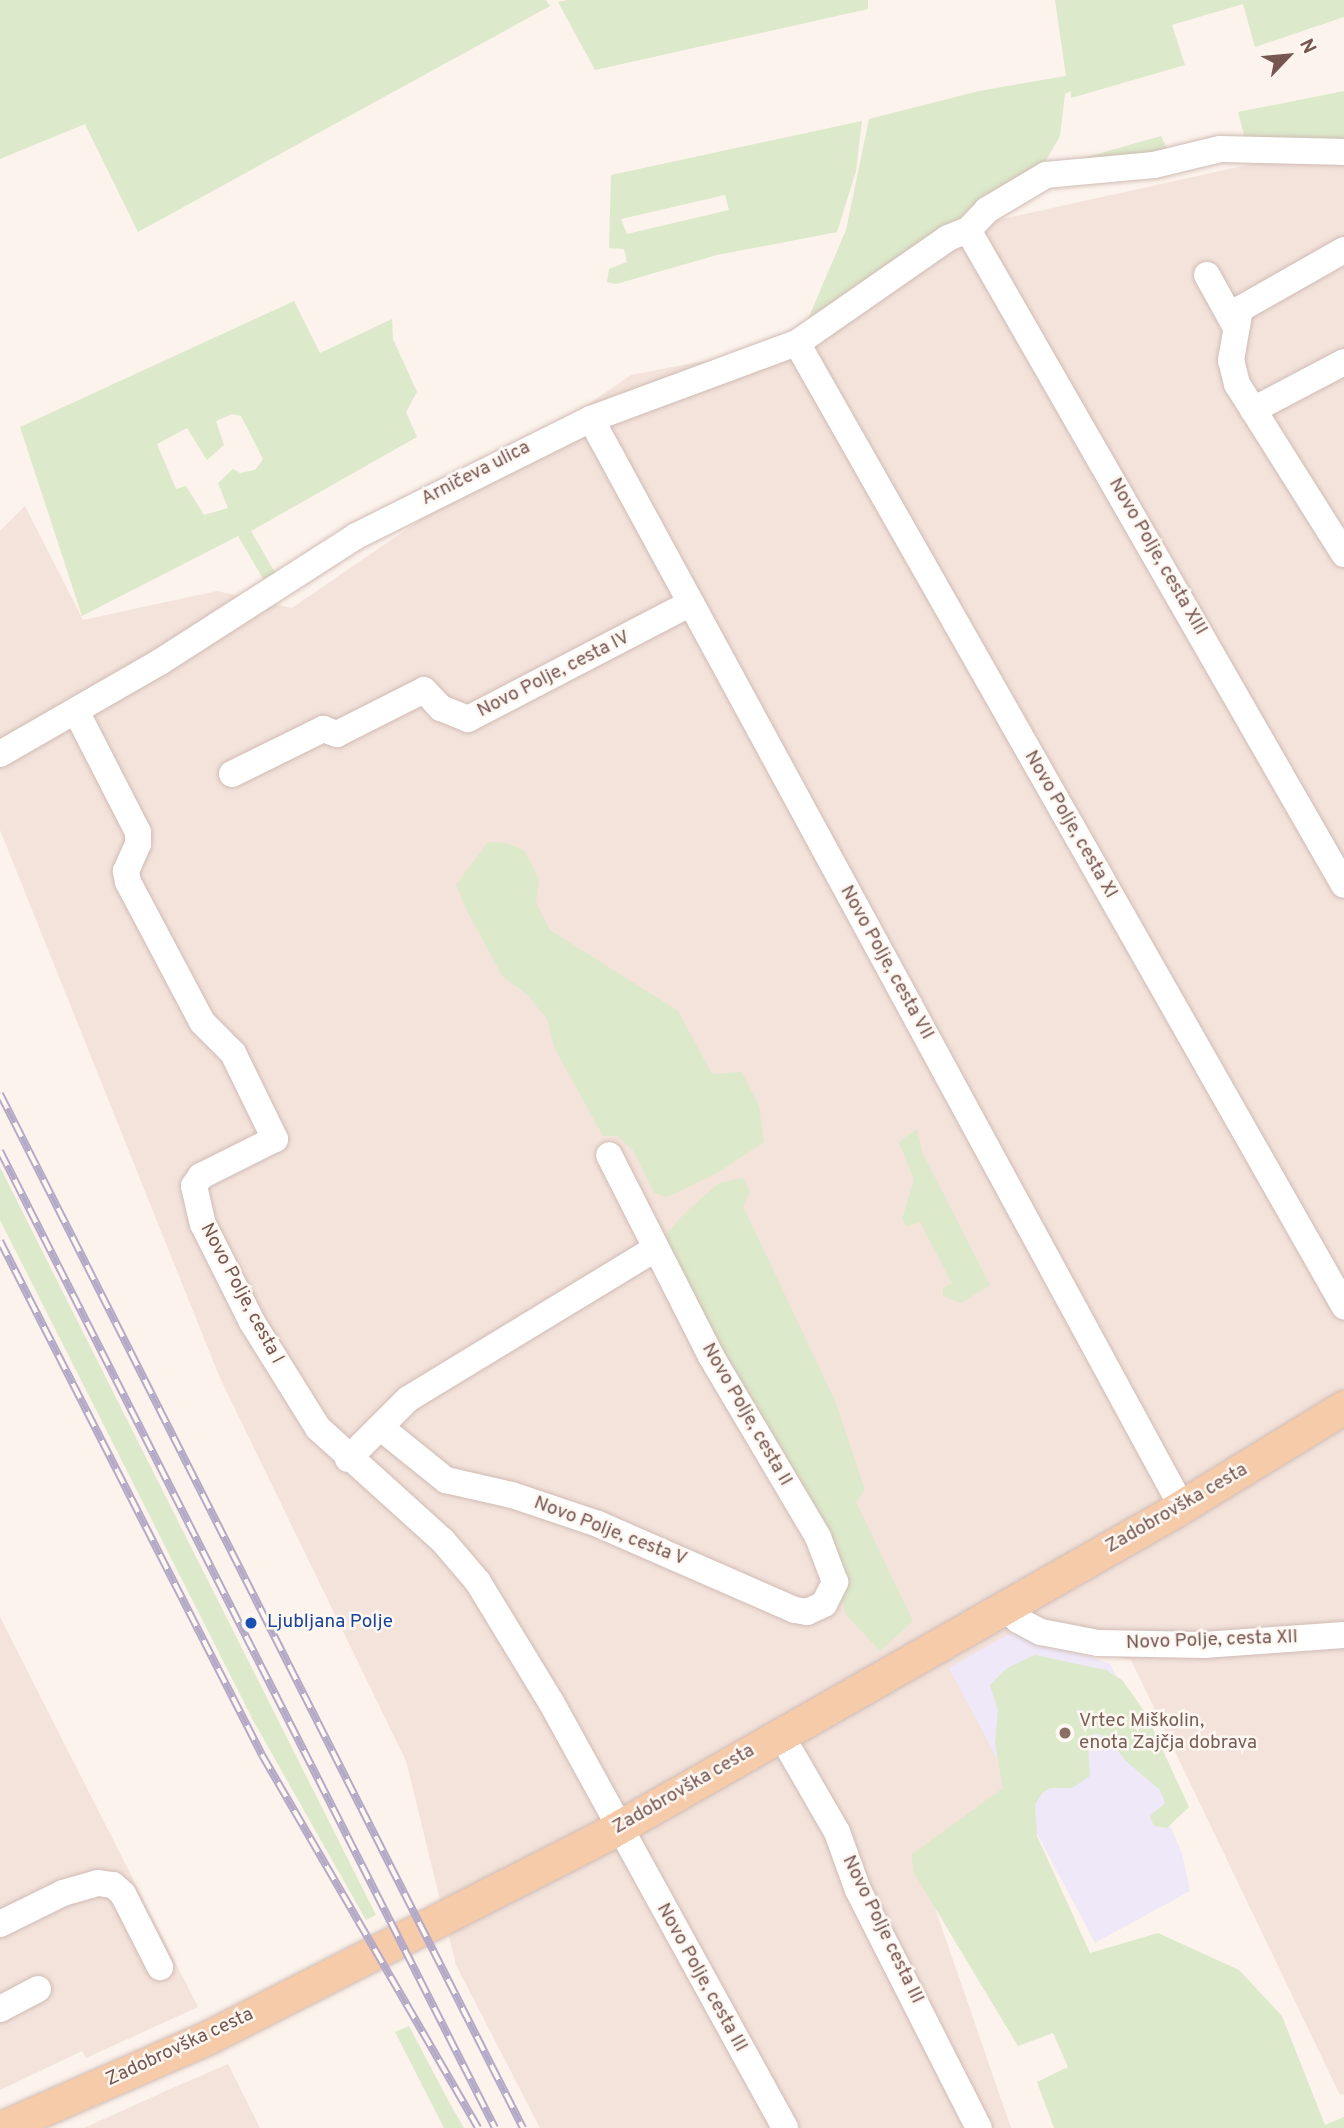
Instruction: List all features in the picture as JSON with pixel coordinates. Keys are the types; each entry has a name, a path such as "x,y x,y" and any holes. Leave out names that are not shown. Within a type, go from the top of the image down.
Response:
{"main road":[{"name":"Zadobrovška cesta","path":"1,2128 207,2038 617,1828 1182,1507 1344,1407"}],"street":[{"name":"Arničeva ulica","path":"0,754 76,710 356,536 591,419 797,343 948,238 968,230 987,210 1046,175 1154,165 1220,149 1344,152"},
{"name":"Novo Polje, cesta XIII","path":"968,230 1344,885"},
{"path":"1344,250 1252,298 1240,309 1234,324 1231,360 1237,384 1344,554"},
{"path":"1207,275 1234,324"},
{"name":"Novo Polje, cesta XI","path":"797,343 1344,1306"},
{"path":"1253,410 1344,362"},
{"name":"Novo Polje, cesta VII","path":"591,419 1182,1507"},
{"name":"Novo Polje, cesta IV","path":"232,774 323,729 337,734 424,690 448,713 468,719 691,603"},
{"name":"Novo Polje, cesta I","path":"76,710 138,832 138,844 125,871 128,882 202,1022 233,1053 275,1139 201,1176 194,1186 203,1224 252,1322 318,1428 348,1459 422,1522 478,1582 551,1702 617,1828"},
{"name":"Novo Polje, cesta II","path":"610,1155 711,1356 818,1537 835,1582"},
{"path":"348,1459 408,1399 656,1248"},
{"name":"Novo Polje, cesta V","path":"380,1427 446,1480 512,1495 598,1524 795,1610 807,1612 824,1604 835,1582"},
{"name":"Novo Polje, cesta XII","path":"1006,1607 1018,1620 1041,1632 1098,1643 1204,1645 1344,1634"},
{"name":"Novo Polje cesta III","path":"781,1735 836,1832 858,1890 979,2128"},
{"name":"Novo Polje, cesta III","path":"617,1828 785,2128"},
{"path":"0,1924 63,1893 98,1884 113,1885 123,1894 160,1967"},
{"path":"0,2009 38,1989"}],"shaded area":[{"path":"1283,157 1344,160 1344,2094 1340,2095 1131,1660 1018,1638 1052,1749 924,1876 1011,2128 540,2128 456,1965 406,1761 220,1378 0,830 0,531 25,506 83,620 217,591 292,608 631,375 797,343 989,222"},
{"path":"0,1617 198,2007 86,2058 82,2051 0,2090"},
{"name":"Vrtec Miškolin, enota Zajčja dobrava","path":"1016,1630 1110,1664 1180,1798 1165,1814 1182,1853 1190,1891 1095,1943 949,1668"},
{"path":"228,2064 260,2128 84,2128 168,2090"}],"green space":[{"path":"0,0 546,0 550,6 138,232 85,124 0,159"},
{"path":"868,0 868,9 595,70 558,2"},
{"path":"1055,0 1344,0 1344,17 1255,47 1243,4 1172,25 1185,65 1071,98 1071,91 1065,94 1060,136 1040,171 808,319 846,230 869,119 979,91 1066,76"},
{"path":"1344,91 1344,142 1246,143 1238,112"},
{"path":"862,121 856,171 837,232 717,255 616,284 607,282 609,269 627,262 624,249 609,248 611,175","holes":["725,195 729,210 627,234 621,219"]},
{"path":"1161,136 1167,149 1164,158 1069,162"},
{"path":"294,301 320,353 392,319 393,339 417,392 406,412 417,437 251,531 277,576 266,584 238,536 82,616 20,427","holes":["232,414 241,416 263,459 255,470 240,473 233,469 218,483 228,508 204,515 186,486 176,489 157,444 187,428 207,460 224,445 216,421"]},
{"path":"488,842 507,843 525,851 539,879 536,903 550,930 678,1011 712,1074 742,1072 759,1106 764,1142 717,1173 667,1197 654,1193 633,1150 617,1136 603,1136 554,1047 547,1019 528,995 503,977 467,911 456,885"},
{"path":"917,1129 922,1152 990,1285 961,1303 943,1296 943,1289 952,1283 920,1222 906,1227 902,1219 914,1180 899,1142"},
{"path":"0,1167 376,1915 366,1920 254,1722 0,1220"},
{"path":"743,1178 750,1191 743,1206 836,1403 865,1490 856,1502 913,1621 880,1651 846,1615 818,1517 668,1253 667,1233 684,1214 719,1183"},
{"path":"1035,1655 1106,1670 1122,1680 1145,1712 1189,1807 1167,1828 1154,1826 1150,1816 1165,1803 1160,1790 1126,1761 1107,1737 1098,1734 1093,1734 1088,1746 1090,1776 1072,1788 1050,1788 1042,1793 1035,1805 1037,1836 1090,1953 1158,1933 1239,1970 1282,2016 1325,2125 1344,2117 1344,2128 1054,2128 1037,2082 1068,2067 1053,2033 1018,2046 914,1873 911,1855 1003,1788 995,1743 998,1711 990,1685 1007,1668"},
{"path":"409,2026 464,2128 444,2128 395,2032"}],"railway":[{"path":"0,1094 523,2128"},
{"path":"0,1151 495,2128"},
{"path":"0,1241 262,1755 478,2128"}],"place":[{"name":"Ljubljana Polje","path":"251,1623"},
{"name":"Vrtec Miškolin, enota Zajčja dobrava","path":"1065,1733"}]}
